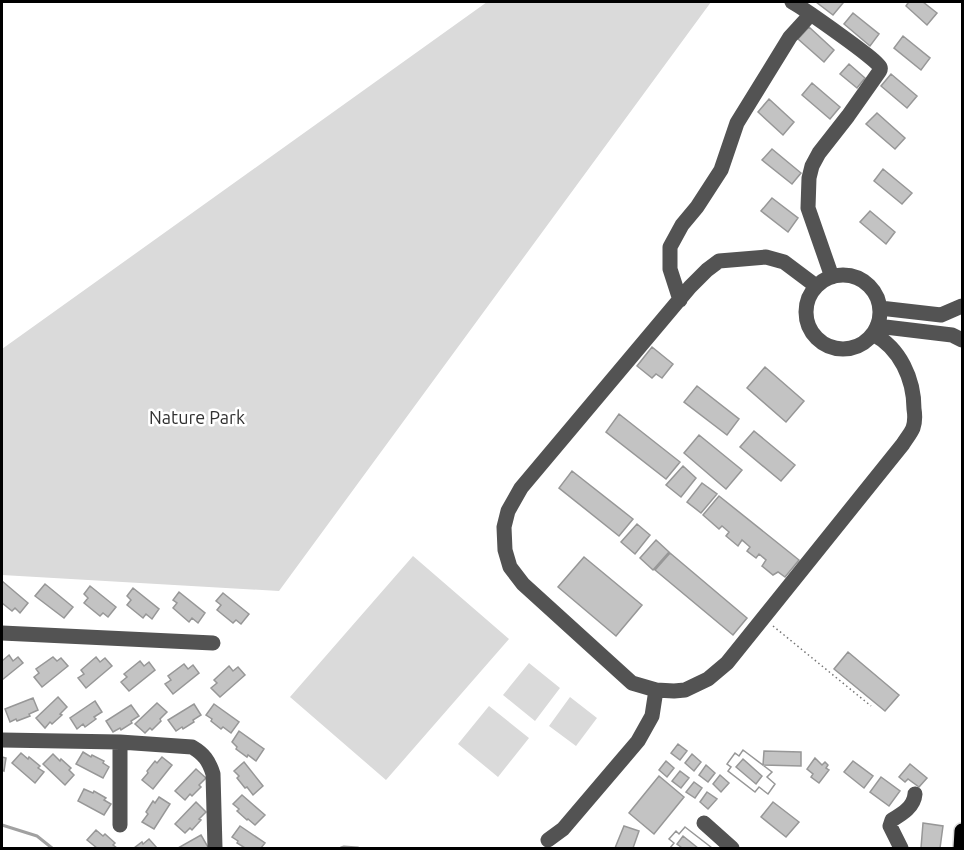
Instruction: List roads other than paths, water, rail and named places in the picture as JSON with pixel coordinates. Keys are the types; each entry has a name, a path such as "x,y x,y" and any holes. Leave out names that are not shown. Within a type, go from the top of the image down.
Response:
{"main road":[{"path":"961,849 963,831"}],"street":[{"path":"792,2 812,14 879,64 880,68 848,116 819,153 809,177 808,208 832,277"},
{"path":"680,300 670,269 670,247 682,225 697,207 721,170 737,123 790,37 812,14"},
{"path":"816,286 784,262 766,257 719,261 707,270 680,300 521,488 508,511 504,527 505,550 510,567 524,584 632,683 656,690 674,691 685,690 708,680 726,663 903,444 914,423 914,389 908,373 893,348 880,338 875,330"},
{"path":"841,275 859,279 867,284 877,299 879,308 875,330 866,340 850,348 840,349 823,343 810,329 807,321 807,302 810,294 823,280 832,277 841,275"},
{"path":"879,308 941,315 963,306"},
{"path":"875,330 952,335 963,340"},
{"path":"2,633 213,643"},
{"path":"548,840 568,824 638,741 652,716 656,690"},
{"path":"2,740 120,742 192,747 210,762 213,774 215,849"},
{"path":"120,742 120,825"},
{"path":"901,849 890,826 891,820 905,812 915,799 915,794"},
{"path":"704,823 732,849"}],"waterway":[{"path":"2,825 37,836 52,848"},
{"path":"341,848 358,848"}],"park label":[{"name":"Nature Park","path":"197,417"}]}
